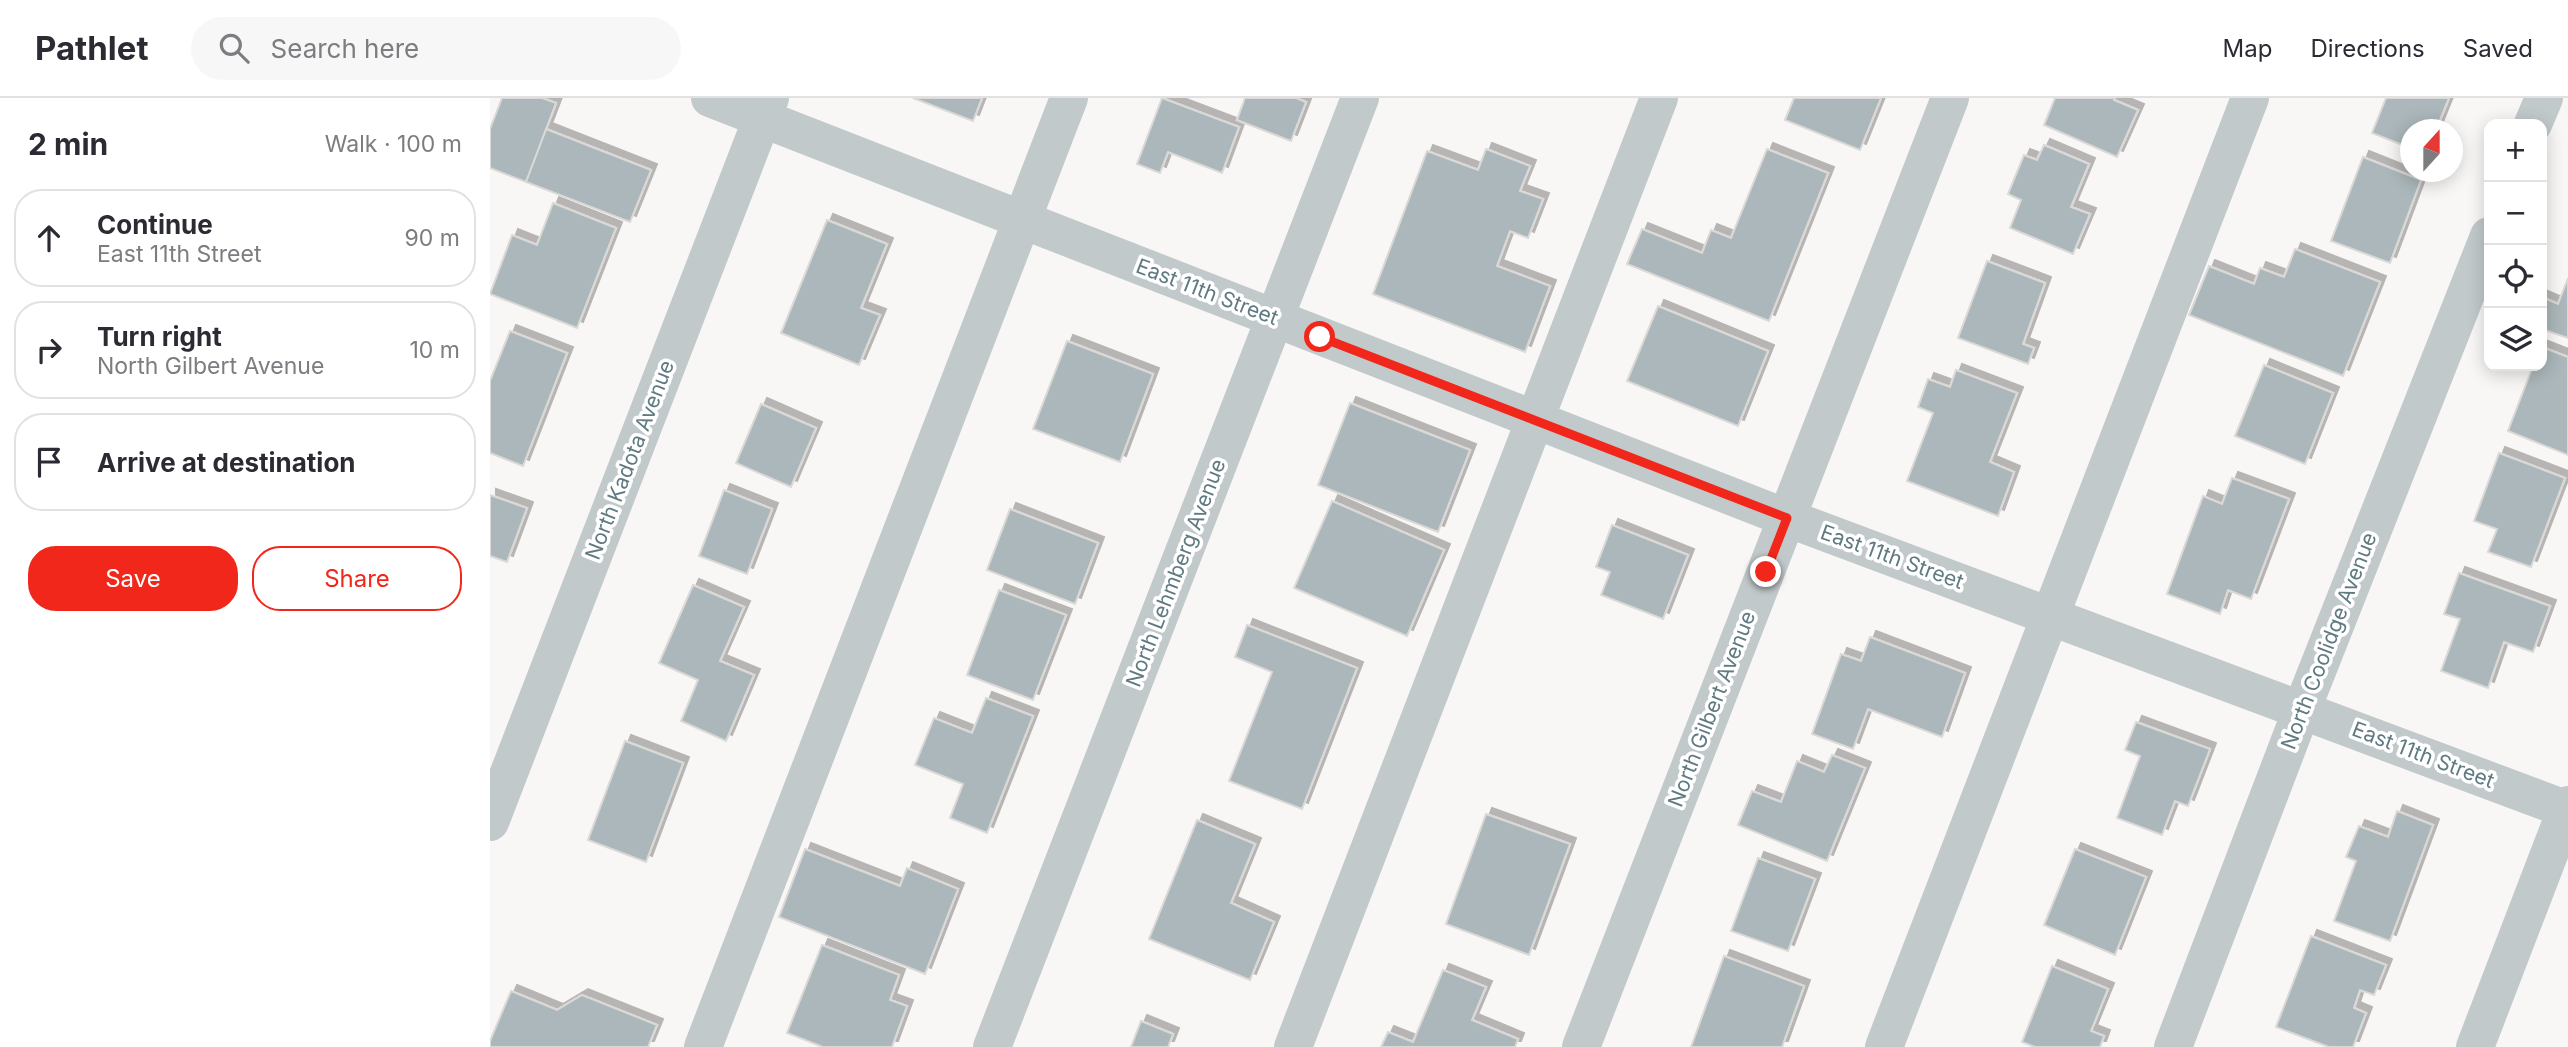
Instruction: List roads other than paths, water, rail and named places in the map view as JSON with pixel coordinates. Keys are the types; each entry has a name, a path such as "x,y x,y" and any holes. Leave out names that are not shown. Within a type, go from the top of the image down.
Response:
{"street":[{"name":"East 11th Street","path":"710,98 766,108 1022,220 1787,518 2567,808"},
{"path":"703,1047 1069,98"},
{"name":"North Lehmberg Avenue","path":"992,1047 1360,98"},
{"path":"1293,1047 1660,98"},
{"name":"North Gilbert Avenue","path":"1581,1047 1950,98"},
{"path":"1884,1047 2250,98"},
{"path":"2535,119 2544,98"},
{"name":"North Kadota Avenue","path":"490,822 766,108"},
{"name":"North Coolidge Avenue","path":"2173,1047 2302,709 2485,245"},
{"path":"2475,1047 2567,808"}]}
